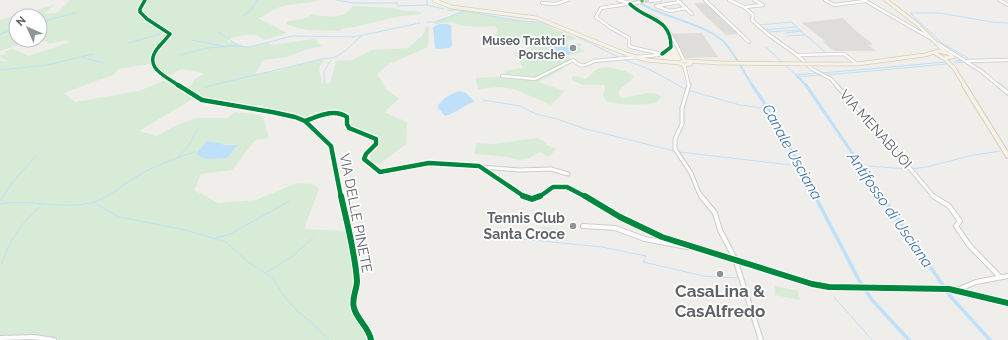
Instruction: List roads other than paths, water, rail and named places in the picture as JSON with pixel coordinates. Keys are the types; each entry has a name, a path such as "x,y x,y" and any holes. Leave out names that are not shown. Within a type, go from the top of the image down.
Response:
{"main road":[{"path":"434,0 451,7 537,18 615,51 635,57 698,63 857,64 925,55 936,52 946,52"},
{"path":"886,0 911,19 952,56 952,64 1008,156"},
{"path":"936,52 939,49 937,44"},
{"path":"936,52 938,56"},
{"path":"925,55 938,56 952,64"},
{"path":"943,58 951,58"}],"street":[{"path":"145,0 140,9 141,13 147,20 170,34 156,49 153,67 198,99 218,104 284,114 305,121 330,113 344,114 347,117 347,124 349,128 376,139 376,144 364,158 380,172 429,163 526,170 556,168 568,174"},
{"path":"542,3 555,4 568,0"},
{"path":"618,0 629,4 655,18 670,33 686,62"},
{"path":"650,2 660,0"},
{"path":"677,0 692,14"},
{"path":"706,0 749,42"},
{"name":"VIA MENABUOI","path":"729,0 753,15 752,20 769,35 812,68 831,79 934,197 947,204 954,212 960,221 956,226 969,245 1000,277"},
{"path":"744,8 763,5 754,0"},
{"path":"825,0 834,4 864,0 932,39"},
{"path":"999,0 1008,5"},
{"path":"641,2 601,8 596,13 596,17 611,28 629,38 629,45 631,47 662,54"},
{"path":"680,2 656,6 670,11 686,8"},
{"path":"502,76 532,79 573,60 578,65 583,66 594,61 662,54 671,47 670,33"},
{"path":"937,44 967,61 1008,94"},
{"path":"797,55 844,54 857,64"},
{"path":"967,61 1008,60"},
{"path":"684,65 689,86 682,108 682,124 675,139 675,148 691,173 699,193 711,206 715,213 720,230 736,259 761,340"},
{"name":"VIA DELLE PINETE","path":"305,121 331,146 357,282 353,304 354,309 357,316 370,334 371,340"},
{"path":"480,166 523,196 535,198 553,187 567,187 650,232 812,284 829,287 880,286 942,288 957,290 1008,303"},
{"path":"583,226 615,228 645,238 696,248"},
{"path":"957,290 966,285 1008,276"},
{"path":"0,338 34,337 54,340"}],"water":[{"path":"440,24 451,25 452,46 450,48 435,48 433,27"},
{"path":"562,45 576,53 533,62 529,56 545,53 544,51"},
{"path":"459,91 466,93 474,101 445,116 438,108 438,105 446,97"},
{"path":"207,141 226,145 238,145 227,158 206,159 196,154"}],"waterway":[{"path":"243,16 251,10 257,0"},
{"path":"336,0 355,3 397,3 398,6 427,5"},
{"path":"427,0 427,5"},
{"name":"Canale Usciana","path":"635,0 656,11 690,23 712,33 722,40 753,86"},
{"path":"427,5 444,9"},
{"path":"448,10 460,10 518,21 539,22 561,29"},
{"path":"426,22 435,22 465,11"},
{"path":"48,20 75,13"},
{"path":"967,60 968,58 943,44 910,13 940,13 992,22 1008,23"},
{"path":"759,25 791,22 797,27"},
{"path":"180,55 207,48 233,46 250,47 292,36 354,37 420,23"},
{"path":"764,30 797,27"},
{"path":"797,27 801,31"},
{"path":"768,32 800,30"},
{"path":"785,33 801,31"},
{"path":"801,31 826,53"},
{"path":"0,34 8,32"},
{"path":"218,32 239,46"},
{"path":"129,43 160,34"},
{"path":"787,36 804,35"},
{"path":"205,87 322,59 329,59 344,52 361,36"},
{"path":"576,36 620,58"},
{"path":"191,40 223,46"},
{"path":"766,47 783,63"},
{"path":"0,70 47,65 93,54"},
{"path":"83,58 104,63"},
{"path":"324,85 324,71 331,60"},
{"path":"625,60 649,69 685,89"},
{"path":"955,61 963,60"},
{"path":"822,73 946,62"},
{"path":"955,63 965,62"},
{"path":"826,75 947,64"},
{"name":"Antifosso di Usciana","path":"785,65 796,75 818,73"},
{"name":"Antifosso di Usciana","path":"796,75 806,85"},
{"path":"797,77 821,75"},
{"name":"Canale Usciana","path":"752,85 776,120 816,197"},
{"name":"Antifosso di Usciana","path":"806,85 882,197"},
{"path":"691,91 740,105 770,109"},
{"path":"483,100 520,106 536,114 557,119 586,129 674,151"},
{"path":"177,158 187,148 198,129"},
{"path":"911,169 927,167 969,156 1000,151"},
{"path":"93,202 109,195 154,167 195,152"},
{"path":"679,152 800,166"},
{"path":"0,201 14,180 36,156"},
{"path":"868,166 908,169"},
{"name":"Canale Usciana","path":"815,196 859,280 872,300 909,340"},
{"name":"Antifosso di Usciana","path":"882,196 951,297 990,340"},
{"path":"216,238 230,234 290,201"},
{"path":"0,204 24,202 71,205 93,202"},
{"path":"93,202 119,217 186,230 226,242 248,262 273,278 281,292 297,311 311,322 329,340"},
{"path":"2,263 18,230 43,204"},
{"path":"267,272 293,256 313,238"},
{"path":"512,238 602,247 646,256 643,262 704,276 736,278"},
{"path":"834,297 872,340"}],"tunnel":[{"path":"641,2 650,1"}],"place":[{"name":"Museo Trattori Porsche","path":"573,48"},
{"name":"Tennis Club Santa Croce","path":"573,226"},
{"name":"CasaLina & CasAlfredo","path":"720,274"}]}
